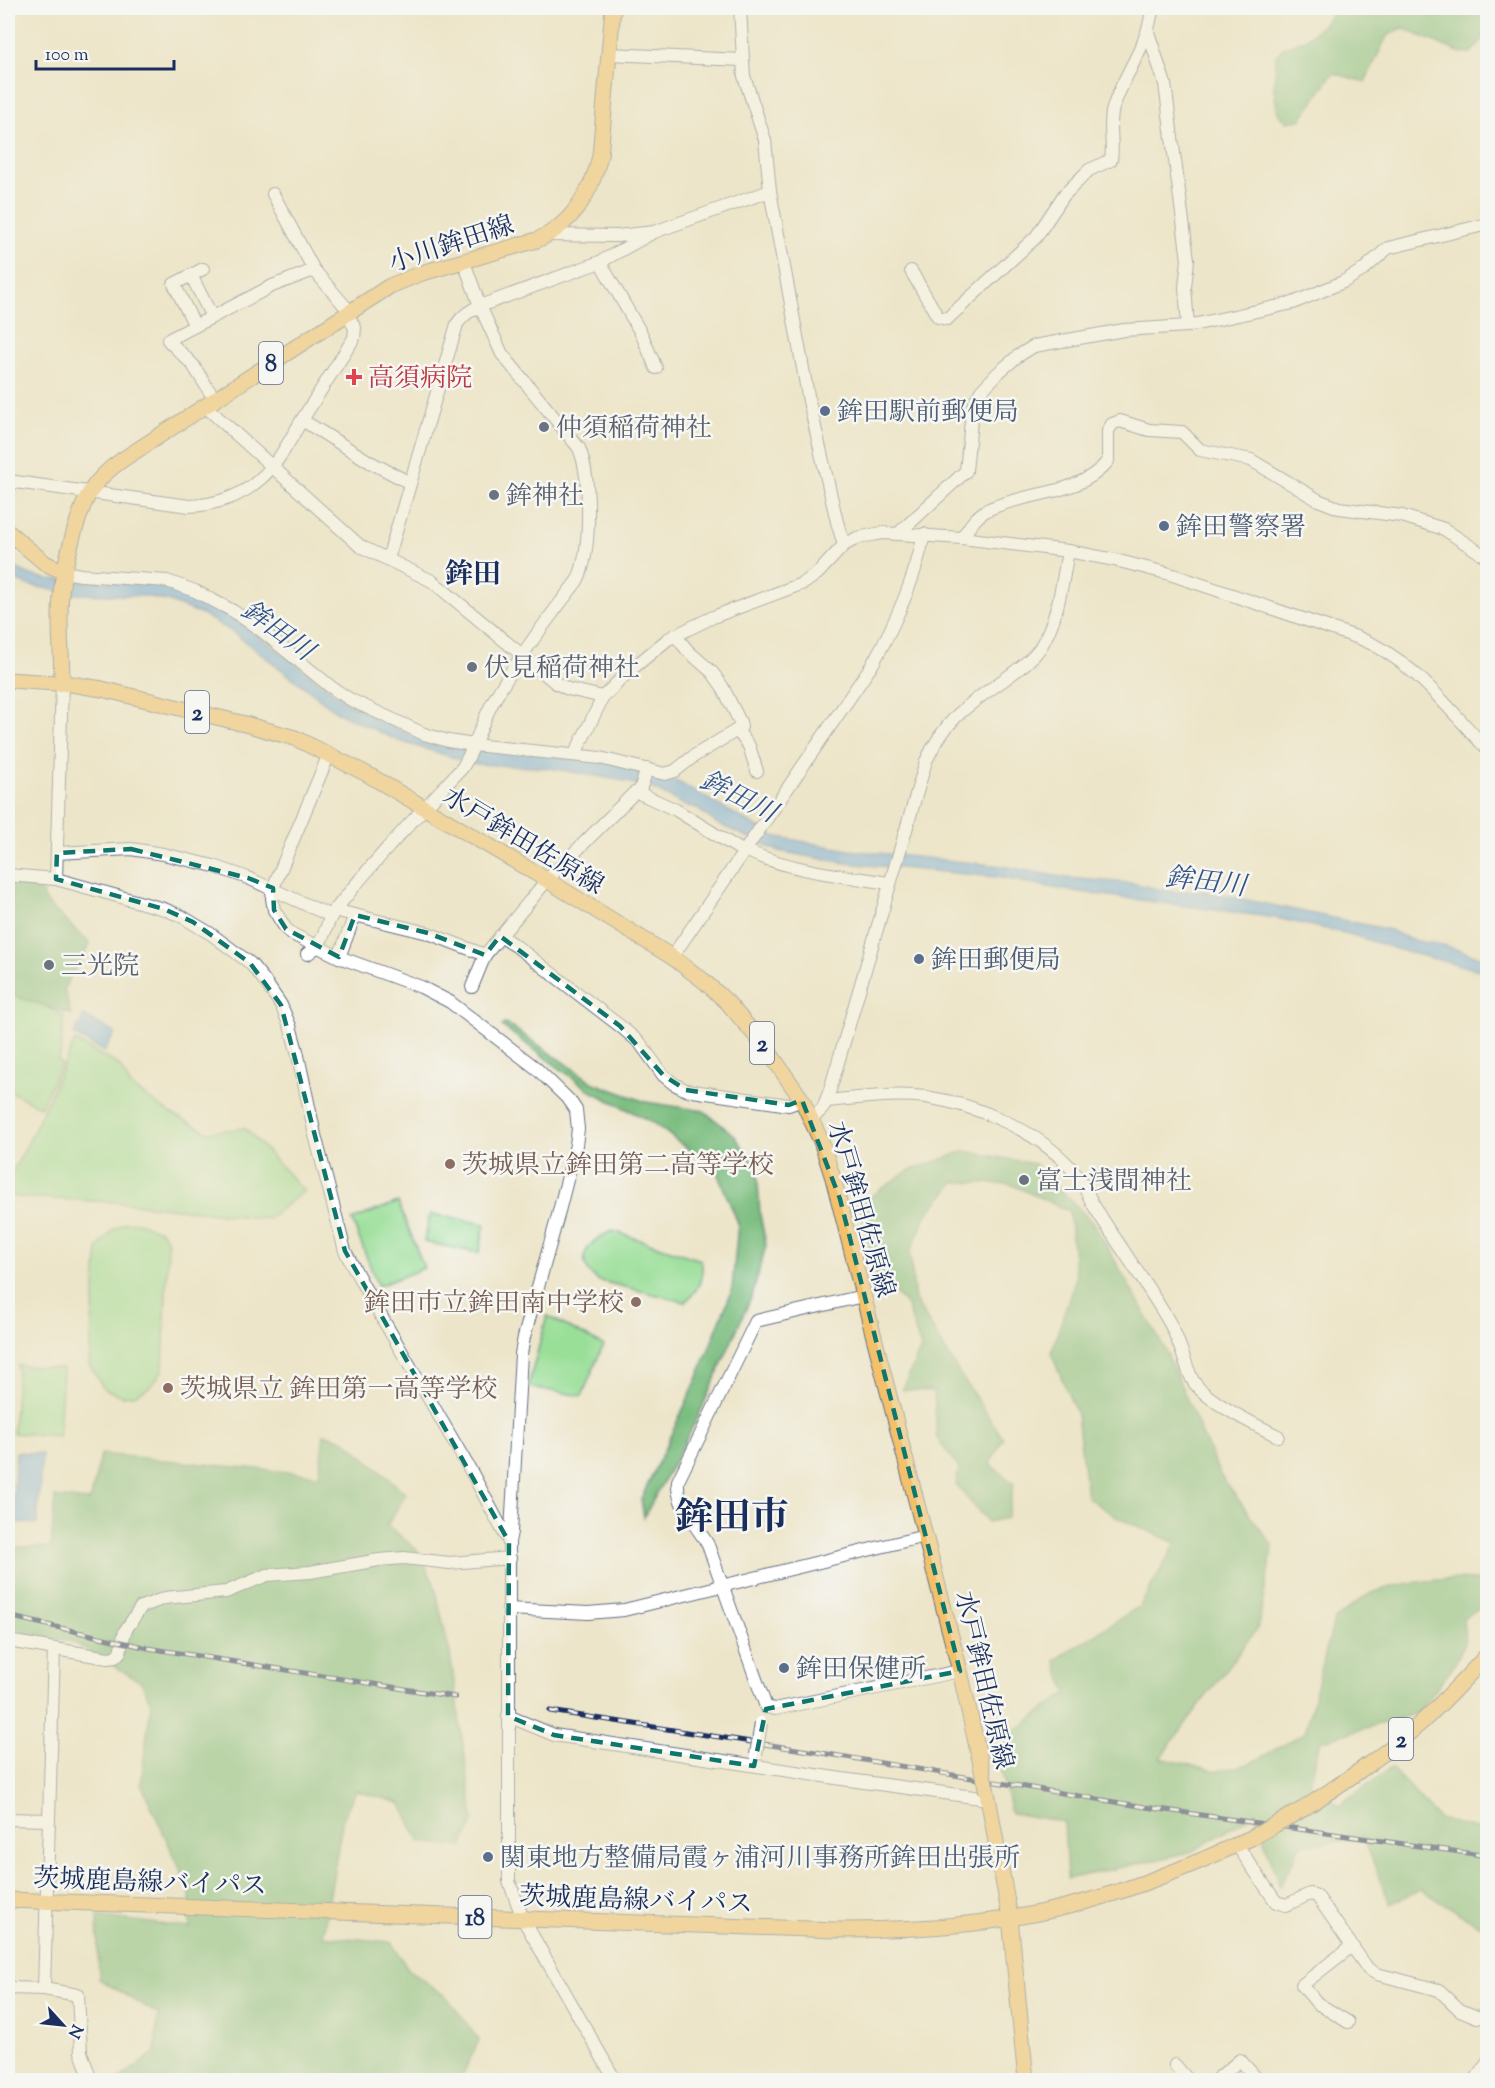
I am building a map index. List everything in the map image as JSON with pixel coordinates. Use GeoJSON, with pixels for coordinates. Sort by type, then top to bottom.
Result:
{"type":"FeatureCollection","features":[{"type":"Feature","properties":{"kind":"main road","name":"小川鉾田線"},"geometry":{"type":"LineString","coordinates":[[63,575],[87,494],[111,467],[400,281],[537,240],[563,223],[585,198],[594,178],[602,145],[613,8]]}},
{"type":"Feature","properties":{"kind":"main road"},"geometry":{"type":"LineString","coordinates":[[8,532],[63,575],[60,597],[62,683]]}},
{"type":"Feature","properties":{"kind":"main road","name":"水戸鉾田佐原線"},"geometry":{"type":"LineString","coordinates":[[8,680],[102,688],[295,738],[329,754],[547,880],[672,957],[715,990],[767,1049],[802,1100],[812,1119],[840,1199],[960,1671],[987,1795],[1010,1918],[1026,2080]]}},
{"type":"Feature","properties":{"kind":"main road","name":"2"},"geometry":{"type":"LineString","coordinates":[[1010,1918],[1099,1898],[1190,1866],[1253,1837],[1303,1809],[1350,1778],[1400,1740],[1423,1721],[1488,1654]]}},
{"type":"Feature","properties":{"kind":"main road","name":"茨城鹿島線バイパス"},"geometry":{"type":"LineString","coordinates":[[8,1900],[880,1930],[926,1928],[1010,1918]]}},
{"type":"Feature","properties":{"kind":"street"},"geometry":{"type":"LineString","coordinates":[[740,8],[744,76],[765,140],[770,191],[809,401],[844,545]]}},
{"type":"Feature","properties":{"kind":"street"},"geometry":{"type":"LineString","coordinates":[[912,271],[938,317],[947,318],[1036,237],[1064,195],[1089,170],[1111,160],[1113,109],[1148,32],[1152,8]]}},
{"type":"Feature","properties":{"kind":"street"},"geometry":{"type":"LineString","coordinates":[[1148,32],[1165,84],[1188,260],[1185,287],[1188,326]]}},
{"type":"Feature","properties":{"kind":"street"},"geometry":{"type":"LineString","coordinates":[[609,54],[742,60]]}},
{"type":"Feature","properties":{"kind":"street"},"geometry":{"type":"LineString","coordinates":[[388,560],[457,324],[466,313],[600,262],[654,232],[770,191]]}},
{"type":"Feature","properties":{"kind":"street"},"geometry":{"type":"LineString","coordinates":[[8,481],[87,494],[206,506],[225,500],[249,488],[262,478],[354,338],[355,328],[349,313],[314,270],[273,194]]}},
{"type":"Feature","properties":{"kind":"street"},"geometry":{"type":"LineString","coordinates":[[899,533],[966,471],[975,401],[999,372],[1034,346],[1124,330],[1188,326],[1293,303],[1343,282],[1363,270],[1388,248],[1488,224]]}},
{"type":"Feature","properties":{"kind":"street"},"geometry":{"type":"LineString","coordinates":[[547,235],[617,236],[654,232]]}},
{"type":"Feature","properties":{"kind":"street"},"geometry":{"type":"LineString","coordinates":[[313,951],[333,913],[378,858],[462,768],[474,747],[486,713],[521,654],[582,572],[585,556],[587,483],[583,458],[579,448],[502,354],[480,306],[464,262]]}},
{"type":"Feature","properties":{"kind":"street"},"geometry":{"type":"LineString","coordinates":[[600,262],[642,335],[656,368]]}},
{"type":"Feature","properties":{"kind":"street"},"geometry":{"type":"LineString","coordinates":[[195,326],[174,284],[203,269]]}},
{"type":"Feature","properties":{"kind":"street"},"geometry":{"type":"LineString","coordinates":[[314,270],[272,286],[168,340],[193,364],[210,403],[272,466],[360,546],[432,581],[556,683],[568,689],[603,697]]}},
{"type":"Feature","properties":{"kind":"street"},"geometry":{"type":"LineString","coordinates":[[191,275],[212,317]]}},
{"type":"Feature","properties":{"kind":"street"},"geometry":{"type":"LineString","coordinates":[[302,420],[370,462],[410,483]]}},
{"type":"Feature","properties":{"kind":"street"},"geometry":{"type":"LineString","coordinates":[[962,538],[973,522],[986,511],[1004,504],[1043,495],[1099,472],[1108,461],[1108,431],[1112,424],[1120,421],[1149,430],[1182,432],[1200,450],[1251,460],[1318,500],[1339,508],[1402,516],[1444,529],[1488,558]]}},
{"type":"Feature","properties":{"kind":"street"},"geometry":{"type":"LineString","coordinates":[[575,754],[603,697],[627,673],[675,635],[713,617],[804,583],[818,573],[844,545],[857,538],[899,533],[1068,551],[1116,560],[1170,574],[1377,645],[1389,652],[1419,678],[1488,750]]}},
{"type":"Feature","properties":{"kind":"street"},"geometry":{"type":"LineString","coordinates":[[672,957],[858,687],[887,638],[910,585],[924,534]]}},
{"type":"Feature","properties":{"kind":"street"},"geometry":{"type":"LineString","coordinates":[[812,1119],[819,1113],[826,1101],[926,761],[936,740],[959,713],[1026,663],[1038,651],[1055,617],[1068,551]]}},
{"type":"Feature","properties":{"kind":"street"},"geometry":{"type":"LineString","coordinates":[[63,575],[167,581],[195,591],[215,600],[252,624],[351,700],[424,734],[474,747],[575,754],[665,774],[675,771],[694,756],[741,727],[722,686],[712,672],[688,651],[675,635]]}},
{"type":"Feature","properties":{"kind":"street"},"geometry":{"type":"LineString","coordinates":[[56,879],[62,683]]}},
{"type":"Feature","properties":{"kind":"street"},"geometry":{"type":"LineString","coordinates":[[737,730],[748,746],[757,771]]}},
{"type":"Feature","properties":{"kind":"street"},"geometry":{"type":"LineString","coordinates":[[329,754],[273,888],[274,910],[280,920],[313,951],[339,957],[414,984],[450,1002],[536,1068],[556,1086],[576,1110],[578,1129],[576,1145],[521,1354],[512,1532],[509,1542],[509,1881],[522,1919],[615,2080]]}},
{"type":"Feature","properties":{"kind":"street"},"geometry":{"type":"LineString","coordinates":[[639,792],[647,770]]}},
{"type":"Feature","properties":{"kind":"street"},"geometry":{"type":"LineString","coordinates":[[472,987],[485,955],[500,936],[547,880],[634,793],[639,792],[676,810],[769,861],[797,868],[889,882]]}},
{"type":"Feature","properties":{"kind":"street"},"geometry":{"type":"LineString","coordinates":[[57,853],[131,849],[214,866],[333,913],[355,915],[428,933],[485,955]]}},
{"type":"Feature","properties":{"kind":"street"},"geometry":{"type":"LineString","coordinates":[[8,875],[56,879],[164,909],[181,916],[211,934],[250,963],[276,997],[290,1026],[345,1251],[509,1542]]}},
{"type":"Feature","properties":{"kind":"street"},"geometry":{"type":"LineString","coordinates":[[339,957],[355,915]]}},
{"type":"Feature","properties":{"kind":"street"},"geometry":{"type":"LineString","coordinates":[[500,936],[620,1026],[640,1043],[663,1075],[686,1090],[789,1105],[802,1100]]}},
{"type":"Feature","properties":{"kind":"street"},"geometry":{"type":"LineString","coordinates":[[250,963],[263,960]]}},
{"type":"Feature","properties":{"kind":"street"},"geometry":{"type":"LineString","coordinates":[[826,1101],[870,1097],[924,1097],[973,1108],[1010,1123],[1032,1136],[1078,1176],[1093,1204],[1174,1329],[1193,1381],[1205,1393],[1231,1411],[1278,1436]]}},
{"type":"Feature","properties":{"kind":"street"},"geometry":{"type":"LineString","coordinates":[[755,1760],[766,1707],[708,1545],[699,1527],[684,1509],[677,1494],[678,1481],[756,1321],[863,1296]]}},
{"type":"Feature","properties":{"kind":"street"},"geometry":{"type":"LineString","coordinates":[[508,1610],[604,1612],[645,1606],[925,1536]]}},
{"type":"Feature","properties":{"kind":"street"},"geometry":{"type":"LineString","coordinates":[[8,1641],[108,1658],[115,1657],[120,1652],[125,1631],[141,1607],[165,1598],[226,1592],[267,1575],[310,1572],[379,1560],[404,1558],[450,1563],[510,1558]]}},
{"type":"Feature","properties":{"kind":"street"},"geometry":{"type":"LineString","coordinates":[[44,1989],[54,1649]]}},
{"type":"Feature","properties":{"kind":"street"},"geometry":{"type":"LineString","coordinates":[[766,1707],[775,1709],[960,1671]]}},
{"type":"Feature","properties":{"kind":"street"},"geometry":{"type":"LineString","coordinates":[[508,1716],[554,1735],[755,1760],[987,1795]]}},
{"type":"Feature","properties":{"kind":"street"},"geometry":{"type":"LineString","coordinates":[[8,1819],[48,1820]]}},
{"type":"Feature","properties":{"kind":"street"},"geometry":{"type":"LineString","coordinates":[[1237,1845],[1276,1902],[1286,1905],[1310,1894],[1317,1896],[1368,1969],[1377,1974],[1439,1990],[1460,2010],[1477,2017],[1488,2018]]}},
{"type":"Feature","properties":{"kind":"street"},"geometry":{"type":"LineString","coordinates":[[1348,2022],[1317,2003],[1302,1985],[1352,1946]]}},
{"type":"Feature","properties":{"kind":"street"},"geometry":{"type":"LineString","coordinates":[[8,1988],[44,1989],[78,1995],[81,2052],[91,2080]]}},
{"type":"Feature","properties":{"kind":"street"},"geometry":{"type":"LineString","coordinates":[[1215,2080],[1240,2060],[1258,2080]]}},
{"type":"Feature","properties":{"kind":"street"},"geometry":{"type":"LineString","coordinates":[[1475,2080],[1488,2062]]}},
{"type":"Feature","properties":{"kind":"street"},"geometry":{"type":"LineString","coordinates":[[1175,2065],[1188,2080]]}},
{"type":"Feature","properties":{"kind":"highlighted area"},"geometry":{"type":"Polygon","coordinates":[[[131,849],[248,878],[273,888],[274,910],[286,929],[339,957],[355,915],[428,933],[485,955],[500,936],[620,1026],[663,1075],[686,1090],[789,1105],[802,1100],[840,1199],[960,1671],[766,1709],[754,1766],[554,1735],[508,1716],[509,1542],[345,1251],[281,1005],[250,963],[193,922],[164,909],[56,879],[57,853],[131,849]]]}},
{"type":"Feature","properties":{"kind":"green space"},"geometry":{"type":"Polygon","coordinates":[[[1336,8],[1487,8],[1487,21],[1483,37],[1471,53],[1461,53],[1402,28],[1387,36],[1365,82],[1333,73],[1300,120],[1287,122],[1278,113],[1274,89],[1276,56],[1283,48],[1304,40],[1322,26],[1336,8]]]}},
{"type":"Feature","properties":{"kind":"green space"},"geometry":{"type":"Polygon","coordinates":[[[8,882],[17,882],[42,892],[47,903],[90,944],[64,988],[71,1014],[8,994],[8,882]]]}},
{"type":"Feature","properties":{"kind":"green space"},"geometry":{"type":"Polygon","coordinates":[[[8,984],[64,1017],[58,1061],[62,1064],[40,1107],[8,1090],[8,984]]]}},
{"type":"Feature","properties":{"kind":"green space"},"geometry":{"type":"Polygon","coordinates":[[[506,1023],[594,1083],[646,1102],[704,1111],[734,1135],[757,1167],[760,1215],[766,1245],[753,1293],[697,1419],[644,1517],[641,1499],[698,1377],[732,1290],[738,1223],[716,1170],[652,1122],[591,1091],[502,1026],[506,1023]]]}},
{"type":"Feature","properties":{"kind":"green space"},"geometry":{"type":"Polygon","coordinates":[[[75,1041],[119,1065],[131,1086],[170,1113],[208,1132],[245,1128],[304,1191],[268,1219],[115,1202],[16,1197],[8,1191],[8,1180],[29,1141],[75,1041]]]}},
{"type":"Feature","properties":{"kind":"green space"},"geometry":{"type":"Polygon","coordinates":[[[965,1151],[1035,1164],[1094,1224],[1164,1347],[1220,1475],[1273,1546],[1258,1627],[1160,1758],[1218,1771],[1249,1764],[1305,1733],[1334,1620],[1362,1598],[1385,1589],[1414,1582],[1460,1579],[1487,1581],[1487,1603],[1463,1618],[1465,1642],[1454,1665],[1418,1713],[1320,1741],[1310,1784],[1339,1805],[1391,1768],[1439,1819],[1487,1832],[1487,1923],[1480,1926],[1421,1889],[1390,1904],[1364,1839],[1301,1845],[1280,1887],[1255,1814],[1191,1852],[1067,1879],[1064,1822],[1011,1813],[997,1755],[1009,1735],[1067,1693],[1055,1660],[1140,1606],[1176,1543],[1116,1517],[1087,1497],[1077,1415],[1051,1353],[1076,1277],[1069,1211],[1010,1184],[955,1182],[926,1215],[910,1253],[915,1300],[961,1376],[1003,1438],[990,1464],[1014,1484],[1007,1518],[988,1522],[956,1485],[959,1468],[937,1438],[934,1391],[902,1390],[921,1348],[907,1306],[891,1288],[877,1278],[859,1204],[908,1171],[965,1151]]]}},
{"type":"Feature","properties":{"kind":"green space"},"geometry":{"type":"Polygon","coordinates":[[[398,1202],[424,1268],[378,1286],[352,1220],[398,1202]]]}},
{"type":"Feature","properties":{"kind":"green space"},"geometry":{"type":"Polygon","coordinates":[[[430,1214],[485,1224],[479,1253],[424,1242],[430,1214]]]}},
{"type":"Feature","properties":{"kind":"green space"},"geometry":{"type":"Polygon","coordinates":[[[138,1222],[162,1232],[168,1243],[163,1369],[148,1388],[134,1395],[122,1396],[104,1389],[89,1364],[98,1247],[114,1229],[125,1223],[138,1222]]]}},
{"type":"Feature","properties":{"kind":"green space"},"geometry":{"type":"Polygon","coordinates":[[[613,1231],[701,1260],[701,1278],[694,1293],[685,1302],[597,1280],[587,1269],[585,1256],[596,1240],[613,1231]]]}},
{"type":"Feature","properties":{"kind":"green space"},"geometry":{"type":"Polygon","coordinates":[[[547,1316],[603,1345],[582,1396],[528,1387],[547,1316]]]}},
{"type":"Feature","properties":{"kind":"green space"},"geometry":{"type":"Polygon","coordinates":[[[18,1365],[63,1369],[59,1436],[13,1433],[18,1365]]]}},
{"type":"Feature","properties":{"kind":"green space"},"geometry":{"type":"Polygon","coordinates":[[[324,1434],[346,1441],[406,1494],[387,1525],[417,1550],[434,1583],[450,1654],[474,1820],[462,1847],[420,1842],[400,1803],[356,1791],[343,1817],[323,1936],[391,1942],[409,1970],[447,1997],[479,2040],[460,2080],[118,2080],[155,2052],[158,2014],[99,1979],[97,1916],[190,1928],[190,1891],[141,1784],[151,1703],[141,1682],[73,1642],[8,1630],[8,1547],[51,1547],[55,1497],[90,1501],[101,1454],[319,1475],[324,1434]]]}},
{"type":"Feature","properties":{"kind":"water"},"geometry":{"type":"Polygon","coordinates":[[[8,565],[47,579],[156,584],[178,589],[234,617],[350,704],[412,736],[607,762],[678,782],[773,836],[849,850],[1002,866],[1067,878],[1131,883],[1173,892],[1199,890],[1390,930],[1411,940],[1443,945],[1487,959],[1487,972],[1396,949],[1349,934],[1276,918],[1065,890],[997,877],[845,863],[778,851],[716,823],[695,807],[686,806],[654,789],[624,781],[549,768],[475,764],[399,741],[340,714],[231,631],[205,616],[170,602],[146,596],[76,594],[27,585],[8,577],[8,565]]]}},
{"type":"Feature","properties":{"kind":"water"},"geometry":{"type":"Polygon","coordinates":[[[84,1016],[115,1033],[104,1052],[74,1035],[84,1016]]]}},
{"type":"Feature","properties":{"kind":"water"},"geometry":{"type":"Polygon","coordinates":[[[16,1452],[42,1454],[37,1524],[12,1522],[16,1452]]]}},
{"type":"Feature","properties":{"kind":"railway"},"geometry":{"type":"LineString","coordinates":[[8,1616],[148,1648],[455,1697]]}},
{"type":"Feature","properties":{"kind":"railway"},"geometry":{"type":"LineString","coordinates":[[550,1711],[816,1752],[1145,1807],[1488,1856]]}},
{"type":"Feature","properties":{"kind":"place","name":"高須病院"},"geometry":{"type":"Point","coordinates":[354,377]}},
{"type":"Feature","properties":{"kind":"place","name":"鉾田駅前郵便局"},"geometry":{"type":"Point","coordinates":[825,411]}},
{"type":"Feature","properties":{"kind":"place","name":"仲須稲荷神社"},"geometry":{"type":"Point","coordinates":[544,427]}},
{"type":"Feature","properties":{"kind":"place","name":"鉾神社"},"geometry":{"type":"Point","coordinates":[494,495]}},
{"type":"Feature","properties":{"kind":"place","name":"鉾田警察署"},"geometry":{"type":"Point","coordinates":[1164,526]}},
{"type":"Feature","properties":{"kind":"place","name":"伏見稲荷神社"},"geometry":{"type":"Point","coordinates":[472,667]}},
{"type":"Feature","properties":{"kind":"place","name":"鉾田郵便局"},"geometry":{"type":"Point","coordinates":[919,959]}},
{"type":"Feature","properties":{"kind":"place","name":"三光院"},"geometry":{"type":"Point","coordinates":[49,965]}},
{"type":"Feature","properties":{"kind":"place","name":"茨城県立鉾田第二高等学校"},"geometry":{"type":"Point","coordinates":[450,1164]}},
{"type":"Feature","properties":{"kind":"place","name":"富士浅間神社"},"geometry":{"type":"Point","coordinates":[1024,1180]}},
{"type":"Feature","properties":{"kind":"place","name":"鉾田市立鉾田南中学校"},"geometry":{"type":"Point","coordinates":[636,1302]}},
{"type":"Feature","properties":{"kind":"place","name":"茨城県立 鉾田第一高等学校"},"geometry":{"type":"Point","coordinates":[168,1388]}},
{"type":"Feature","properties":{"kind":"place","name":"鉾田保健所"},"geometry":{"type":"Point","coordinates":[784,1668]}},
{"type":"Feature","properties":{"kind":"place","name":"関東地方整備局霞ヶ浦河川事務所鉾田出張所"},"geometry":{"type":"Point","coordinates":[488,1857]}},
{"type":"Feature","properties":{"kind":"district","name":"鉾田"},"geometry":{"type":"Point","coordinates":[473,573]}},
{"type":"Feature","properties":{"kind":"district","name":"鉾田市"},"geometry":{"type":"Point","coordinates":[732,1516]}},
{"type":"Feature","properties":{"kind":"water label","name":"鉾田川"},"geometry":{"type":"Point","coordinates":[278,630]}},
{"type":"Feature","properties":{"kind":"water label","name":"鉾田川"},"geometry":{"type":"Point","coordinates":[739,796]}},
{"type":"Feature","properties":{"kind":"water label","name":"鉾田川"},"geometry":{"type":"Point","coordinates":[1206,881]}}]}
